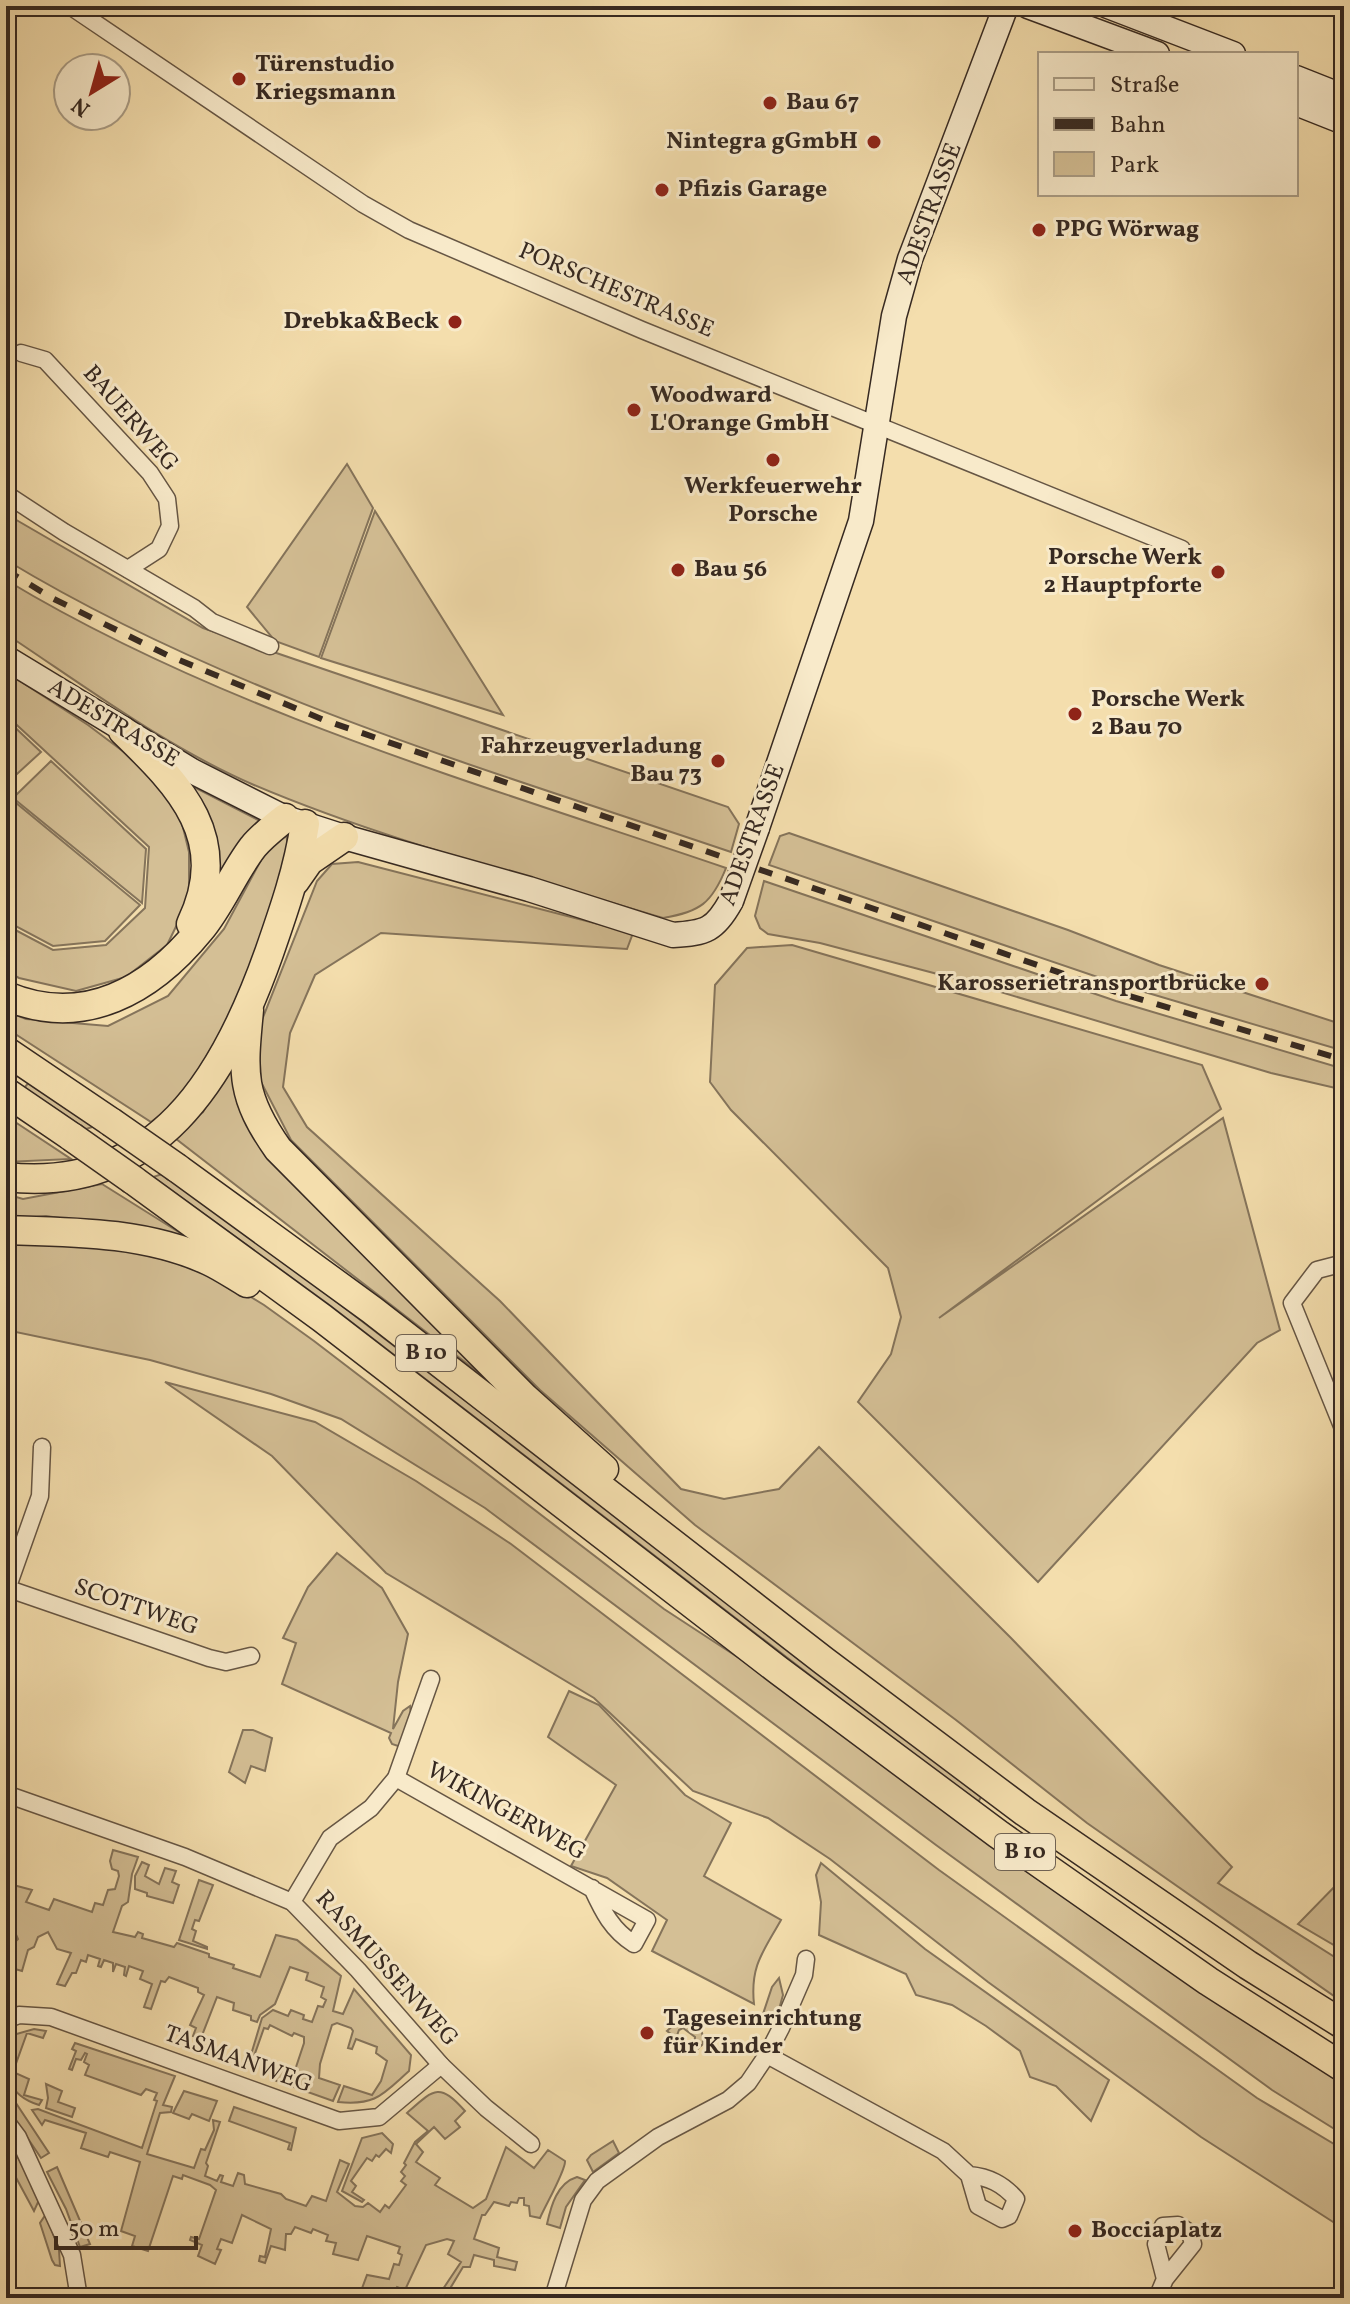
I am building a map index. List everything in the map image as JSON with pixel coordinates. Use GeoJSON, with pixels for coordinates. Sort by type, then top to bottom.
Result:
{"type":"FeatureCollection","features":[{"type":"Feature","properties":{"kind":"highway"},"geometry":{"type":"LineString","coordinates":[[123,731],[181,791],[201,833],[205,857],[199,905],[175,954]]}},
{"type":"Feature","properties":{"kind":"highway"},"geometry":{"type":"LineString","coordinates":[[295,821],[295,882]]}},
{"type":"Feature","properties":{"kind":"highway"},"geometry":{"type":"LineString","coordinates":[[6,996],[55,1007],[90,1005],[117,998],[144,984],[200,930],[254,846],[295,821]]}},
{"type":"Feature","properties":{"kind":"highway"},"geometry":{"type":"LineString","coordinates":[[6,1177],[37,1180],[80,1173],[129,1157],[165,1130],[196,1099],[249,1010],[295,882],[309,861],[344,837]]}},
{"type":"Feature","properties":{"kind":"highway"},"geometry":{"type":"LineString","coordinates":[[249,1010],[243,1063],[245,1086],[260,1124],[278,1149],[525,1398],[643,1501],[671,1543]]}},
{"type":"Feature","properties":{"kind":"highway","name":"B 10"},"geometry":{"type":"LineString","coordinates":[[6,1051],[177,1168],[372,1310],[671,1543],[1025,1812],[1236,1957],[1344,2025]]}},
{"type":"Feature","properties":{"kind":"highway","name":"B 10"},"geometry":{"type":"LineString","coordinates":[[6,1092],[322,1318],[778,1670],[998,1834],[1208,1981],[1344,2068]]}},
{"type":"Feature","properties":{"kind":"highway","name":"B 10"},"geometry":{"type":"LineString","coordinates":[[6,1230],[115,1235],[150,1242],[209,1261],[279,1306],[322,1318]]}},
{"type":"Feature","properties":{"kind":"main road","name":"ADESTRASSE"},"geometry":{"type":"LineString","coordinates":[[6,658],[192,771],[295,821],[529,889],[673,935],[696,934],[709,929],[720,921],[731,901],[861,521],[894,316],[910,259],[1006,6]]}},
{"type":"Feature","properties":{"kind":"main road"},"geometry":{"type":"LineString","coordinates":[[1028,6],[1152,52]]}},
{"type":"Feature","properties":{"kind":"main road"},"geometry":{"type":"LineString","coordinates":[[1108,6],[1228,52]]}},
{"type":"Feature","properties":{"kind":"main road"},"geometry":{"type":"LineString","coordinates":[[1298,79],[1344,97]]}},
{"type":"Feature","properties":{"kind":"main road"},"geometry":{"type":"LineString","coordinates":[[1298,104],[1344,122]]}},
{"type":"Feature","properties":{"kind":"street","name":"PORSCHESTRASSE"},"geometry":{"type":"LineString","coordinates":[[70,6],[363,204],[409,230],[642,330],[1182,549]]}},
{"type":"Feature","properties":{"kind":"street","name":"BAUERWEG"},"geometry":{"type":"LineString","coordinates":[[21,353],[45,360],[150,473],[167,499],[170,526],[159,549],[128,569]]}},
{"type":"Feature","properties":{"kind":"street"},"geometry":{"type":"LineString","coordinates":[[6,494],[212,622],[270,646]]}},
{"type":"Feature","properties":{"kind":"street"},"geometry":{"type":"LineString","coordinates":[[1344,1263],[1317,1270],[1292,1303],[1344,1431]]}},
{"type":"Feature","properties":{"kind":"street"},"geometry":{"type":"LineString","coordinates":[[7,1590],[40,1496],[42,1447]]}},
{"type":"Feature","properties":{"kind":"street","name":"SCOTTWEG"},"geometry":{"type":"LineString","coordinates":[[7,1590],[209,1658],[226,1662],[251,1656]]}},
{"type":"Feature","properties":{"kind":"street","name":"WIKINGERWEG"},"geometry":{"type":"LineString","coordinates":[[292,1902],[330,1838],[371,1808],[396,1778],[431,1679]]}},
{"type":"Feature","properties":{"kind":"street","name":"WIKINGERWEG"},"geometry":{"type":"LineString","coordinates":[[396,1778],[592,1888]]}},
{"type":"Feature","properties":{"kind":"street","name":"RASMUSSENWEG"},"geometry":{"type":"LineString","coordinates":[[6,1794],[185,1857],[292,1902],[358,1970],[441,2065],[486,2108],[531,2144]]}},
{"type":"Feature","properties":{"kind":"street"},"geometry":{"type":"LineString","coordinates":[[553,2298],[583,2200],[597,2181],[658,2137],[728,2100],[748,2083],[767,2055],[804,1975],[806,1959]]}},
{"type":"Feature","properties":{"kind":"street","name":"TASMANWEG"},"geometry":{"type":"LineString","coordinates":[[6,2020],[19,2015],[51,2017],[339,2121],[379,2117],[441,2065]]}},
{"type":"Feature","properties":{"kind":"street"},"geometry":{"type":"LineString","coordinates":[[767,2055],[943,2151],[969,2175],[978,2206],[1002,2219],[1009,2216],[1016,2199],[1007,2188],[986,2177],[969,2175]]}},
{"type":"Feature","properties":{"kind":"street"},"geometry":{"type":"LineString","coordinates":[[6,2121],[18,2137],[72,2255],[79,2298]]}},
{"type":"Feature","properties":{"kind":"street"},"geometry":{"type":"LineString","coordinates":[[1157,2298],[1165,2279]]}},
{"type":"Feature","properties":{"kind":"green space"},"geometry":{"type":"Polygon","coordinates":[[[347,464],[373,508],[319,657],[275,641],[247,607],[347,464]]]}},
{"type":"Feature","properties":{"kind":"green space"},"geometry":{"type":"Polygon","coordinates":[[[375,511],[503,715],[321,658],[375,511]]]}},
{"type":"Feature","properties":{"kind":"green space"},"geometry":{"type":"Polygon","coordinates":[[[6,514],[203,628],[728,807],[739,824],[731,852],[360,726],[179,651],[91,608],[6,560],[6,514]]]}},
{"type":"Feature","properties":{"kind":"green space"},"geometry":{"type":"Polygon","coordinates":[[[6,580],[89,627],[176,669],[266,707],[450,775],[726,868],[710,898],[703,904],[686,913],[663,918],[405,841],[254,785],[189,753],[6,634],[6,580]]]}},
{"type":"Feature","properties":{"kind":"green space"},"geometry":{"type":"Polygon","coordinates":[[[6,672],[88,725],[144,767],[179,811],[189,852],[189,900],[167,945],[126,977],[76,991],[19,978],[6,971],[6,925],[53,950],[106,945],[145,908],[149,847],[6,715],[6,672]]]}},
{"type":"Feature","properties":{"kind":"green space"},"geometry":{"type":"Polygon","coordinates":[[[6,719],[41,752],[6,784],[6,719]]]}},
{"type":"Feature","properties":{"kind":"green space"},"geometry":{"type":"Polygon","coordinates":[[[51,761],[146,849],[142,903],[13,798],[51,761]]]}},
{"type":"Feature","properties":{"kind":"green space"},"geometry":{"type":"Polygon","coordinates":[[[192,786],[262,822],[208,910],[192,786]]]}},
{"type":"Feature","properties":{"kind":"green space"},"geometry":{"type":"Polygon","coordinates":[[[10,798],[140,905],[105,941],[53,946],[6,921],[6,801],[10,798]]]}},
{"type":"Feature","properties":{"kind":"green space"},"geometry":{"type":"Polygon","coordinates":[[[286,833],[290,860],[232,1019],[189,1093],[151,1122],[6,1028],[6,1011],[26,1019],[108,1026],[168,996],[224,929],[268,847],[286,833]]]}},
{"type":"Feature","properties":{"kind":"green space"},"geometry":{"type":"Polygon","coordinates":[[[789,833],[1159,965],[1344,1025],[1344,1051],[1121,985],[769,865],[780,836],[789,833]]]}},
{"type":"Feature","properties":{"kind":"green space"},"geometry":{"type":"Polygon","coordinates":[[[358,862],[633,933],[627,949],[381,933],[315,975],[290,1033],[283,1087],[307,1127],[500,1301],[681,1489],[724,1499],[779,1489],[819,1447],[1010,1637],[1232,1867],[1218,1883],[1344,1963],[1344,2003],[1087,1823],[956,1720],[695,1525],[540,1390],[291,1140],[261,1082],[258,1030],[317,881],[332,864],[358,862]]]}},
{"type":"Feature","properties":{"kind":"green space"},"geometry":{"type":"Polygon","coordinates":[[[764,881],[1116,1001],[1344,1069],[1344,1090],[1271,1073],[964,981],[820,943],[768,934],[760,928],[755,916],[764,881]]]}},
{"type":"Feature","properties":{"kind":"green space"},"geometry":{"type":"Polygon","coordinates":[[[792,945],[1202,1065],[1221,1109],[939,1318],[1223,1118],[1280,1330],[1257,1343],[1038,1582],[858,1402],[891,1354],[901,1317],[888,1268],[731,1110],[710,1082],[715,985],[747,948],[792,945]]]}},
{"type":"Feature","properties":{"kind":"green space"},"geometry":{"type":"Polygon","coordinates":[[[234,1058],[247,1121],[496,1386],[171,1135],[203,1112],[234,1058]]]}},
{"type":"Feature","properties":{"kind":"green space"},"geometry":{"type":"Polygon","coordinates":[[[30,1081],[96,1126],[86,1129],[24,1088],[30,1081]]]}},
{"type":"Feature","properties":{"kind":"green space"},"geometry":{"type":"Polygon","coordinates":[[[6,1116],[71,1159],[6,1162],[6,1116]]]}},
{"type":"Feature","properties":{"kind":"green space"},"geometry":{"type":"Polygon","coordinates":[[[165,1173],[981,1797],[977,1804],[328,1304],[153,1177],[165,1173]]]}},
{"type":"Feature","properties":{"kind":"green space"},"geometry":{"type":"Polygon","coordinates":[[[102,1184],[185,1236],[46,1216],[6,1220],[6,1194],[23,1199],[102,1184]]]}},
{"type":"Feature","properties":{"kind":"green space"},"geometry":{"type":"Polygon","coordinates":[[[104,1243],[212,1273],[264,1305],[664,1609],[742,1660],[1023,1869],[1270,2038],[1344,2084],[1344,2135],[1272,2090],[936,1845],[485,1508],[341,1419],[271,1394],[150,1360],[6,1330],[6,1244],[104,1243]]]}},
{"type":"Feature","properties":{"kind":"green space"},"geometry":{"type":"Polygon","coordinates":[[[165,1382],[315,1422],[416,1481],[511,1544],[939,1870],[1257,2098],[1344,2150],[1344,2229],[1201,2137],[988,1982],[830,1859],[768,1818],[693,1791],[594,1698],[386,1573],[272,1456],[165,1382]]]}},
{"type":"Feature","properties":{"kind":"green space"},"geometry":{"type":"Polygon","coordinates":[[[337,1553],[382,1588],[408,1634],[393,1729],[403,1711],[410,1706],[411,1715],[401,1747],[392,1744],[389,1738],[391,1733],[282,1684],[296,1643],[283,1638],[308,1587],[337,1553]]]}},
{"type":"Feature","properties":{"kind":"green space"},"geometry":{"type":"Polygon","coordinates":[[[569,1691],[599,1705],[685,1795],[731,1823],[704,1876],[781,1920],[756,1969],[754,2004],[652,1951],[667,1920],[607,1878],[571,1866],[616,1785],[548,1737],[569,1691]]]}},
{"type":"Feature","properties":{"kind":"green space"},"geometry":{"type":"Polygon","coordinates":[[[243,1730],[253,1730],[272,1738],[265,1771],[251,1766],[245,1783],[229,1772],[243,1730]]]}},
{"type":"Feature","properties":{"kind":"green space"},"geometry":{"type":"Polygon","coordinates":[[[113,1850],[138,1857],[128,1902],[122,1906],[113,1932],[135,1937],[138,1932],[143,1934],[142,1938],[174,1947],[177,1943],[260,1977],[276,1935],[297,1940],[341,1976],[333,2011],[343,2014],[354,1989],[411,2055],[409,2071],[378,2097],[361,2102],[338,2102],[344,2086],[372,2095],[381,2081],[387,2061],[376,2053],[377,2047],[356,2039],[352,2049],[348,2048],[353,2031],[337,2023],[332,2025],[319,2078],[340,2085],[333,2101],[271,2079],[277,2067],[294,2073],[304,2037],[294,2033],[292,2036],[270,2025],[268,2029],[264,2028],[253,2059],[250,2058],[262,2018],[273,2010],[288,2016],[291,2010],[312,2022],[318,2006],[323,2007],[326,2000],[321,1997],[324,1987],[306,1980],[308,1973],[290,1967],[275,2004],[260,2015],[257,2022],[251,2020],[251,2016],[233,2010],[234,2003],[217,1997],[201,2038],[193,2036],[196,2028],[190,2025],[204,1995],[198,1992],[198,1988],[169,1977],[165,1982],[161,1981],[151,2009],[144,2007],[152,1984],[140,1979],[143,1971],[129,1966],[126,1976],[125,1967],[116,1964],[113,1972],[113,1963],[104,1960],[101,1967],[98,1966],[100,1959],[88,1955],[86,1962],[81,1960],[76,1973],[72,1973],[65,1986],[57,1984],[71,1953],[57,1949],[48,1932],[38,1937],[34,1947],[28,1950],[22,1971],[8,1967],[16,1951],[14,1943],[18,1939],[14,1930],[6,1927],[6,1883],[32,1890],[26,1902],[49,1910],[54,1899],[92,1912],[95,1903],[103,1905],[108,1890],[115,1889],[119,1876],[118,1871],[112,1869],[110,1861],[113,1850]]]}},
{"type":"Feature","properties":{"kind":"green space"},"geometry":{"type":"Polygon","coordinates":[[[142,1862],[149,1865],[145,1876],[159,1884],[165,1868],[176,1871],[172,1882],[179,1885],[173,1903],[147,1896],[147,1893],[135,1889],[135,1876],[142,1862]]]}},
{"type":"Feature","properties":{"kind":"green space"},"geometry":{"type":"Polygon","coordinates":[[[821,1863],[925,1949],[1109,2080],[1091,2121],[1056,2086],[1030,2077],[1020,2051],[986,2026],[952,2005],[916,1995],[906,1974],[819,1935],[821,1902],[816,1875],[821,1863]]]}},
{"type":"Feature","properties":{"kind":"green space"},"geometry":{"type":"Polygon","coordinates":[[[1344,1877],[1344,1951],[1298,1924],[1344,1877]]]}},
{"type":"Feature","properties":{"kind":"green space"},"geometry":{"type":"Polygon","coordinates":[[[199,1880],[213,1885],[199,1921],[195,1920],[192,1929],[196,1931],[193,1941],[207,1949],[179,1940],[199,1880]]]}},
{"type":"Feature","properties":{"kind":"green space"},"geometry":{"type":"Polygon","coordinates":[[[779,1978],[783,1995],[776,2020],[763,2014],[772,1987],[779,1978]]]}},
{"type":"Feature","properties":{"kind":"green space"},"geometry":{"type":"Polygon","coordinates":[[[686,2019],[697,2025],[703,2035],[703,2044],[692,2054],[689,2052],[694,2047],[695,2037],[683,2028],[676,2038],[667,2031],[679,2020],[686,2019]]]}},
{"type":"Feature","properties":{"kind":"green space"},"geometry":{"type":"Polygon","coordinates":[[[34,2029],[46,2031],[43,2038],[27,2033],[13,2072],[29,2079],[24,2095],[42,2100],[39,2105],[27,2100],[13,2087],[6,2060],[6,2037],[34,2029]]]}},
{"type":"Feature","properties":{"kind":"green space"},"geometry":{"type":"Polygon","coordinates":[[[75,2043],[175,2076],[163,2105],[172,2107],[171,2112],[160,2113],[147,2154],[194,2168],[201,2149],[205,2150],[214,2130],[213,2120],[220,2122],[206,2163],[205,2176],[217,2181],[220,2175],[223,2176],[221,2182],[233,2186],[238,2173],[244,2175],[245,2184],[281,2194],[306,2206],[312,2196],[326,2201],[340,2160],[349,2164],[337,2192],[355,2206],[363,2207],[368,2203],[380,2212],[385,2205],[389,2208],[406,2185],[401,2181],[405,2176],[401,2172],[406,2165],[404,2163],[415,2142],[428,2131],[407,2113],[436,2092],[449,2096],[465,2111],[455,2121],[460,2127],[445,2139],[434,2127],[416,2144],[423,2152],[416,2162],[440,2178],[435,2185],[473,2208],[486,2199],[506,2147],[534,2168],[548,2150],[565,2161],[564,2166],[540,2218],[530,2216],[524,2198],[519,2198],[517,2203],[511,2202],[509,2206],[494,2202],[482,2215],[474,2239],[499,2248],[497,2257],[517,2262],[515,2270],[494,2266],[494,2260],[474,2255],[470,2267],[463,2267],[448,2298],[437,2298],[461,2262],[448,2254],[454,2241],[447,2239],[426,2245],[405,2290],[397,2287],[393,2296],[361,2291],[367,2275],[389,2279],[394,2264],[399,2265],[402,2255],[398,2253],[400,2247],[367,2236],[358,2260],[333,2254],[336,2243],[326,2241],[328,2235],[295,2227],[291,2234],[286,2234],[285,2250],[271,2246],[265,2263],[259,2261],[260,2256],[265,2257],[271,2229],[242,2215],[232,2243],[221,2239],[217,2249],[221,2250],[215,2264],[198,2256],[202,2245],[190,2240],[191,2237],[199,2239],[216,2190],[183,2175],[182,2179],[173,2176],[148,2251],[132,2246],[135,2236],[121,2231],[140,2162],[110,2152],[108,2157],[81,2148],[86,2133],[45,2120],[42,2125],[32,2110],[38,2109],[142,2148],[157,2093],[146,2089],[141,2095],[85,2075],[89,2065],[84,2062],[85,2053],[81,2060],[76,2059],[72,2070],[69,2069],[76,2051],[72,2049],[75,2043]]]}},
{"type":"Feature","properties":{"kind":"green space"},"geometry":{"type":"Polygon","coordinates":[[[46,2084],[62,2091],[58,2102],[75,2108],[72,2117],[46,2108],[46,2084]]]}},
{"type":"Feature","properties":{"kind":"green space"},"geometry":{"type":"Polygon","coordinates":[[[6,2088],[49,2153],[41,2158],[6,2106],[6,2088]]]}},
{"type":"Feature","properties":{"kind":"green space"},"geometry":{"type":"Polygon","coordinates":[[[184,2091],[217,2101],[209,2121],[192,2114],[189,2119],[173,2113],[184,2091]]]}},
{"type":"Feature","properties":{"kind":"green space"},"geometry":{"type":"Polygon","coordinates":[[[234,2107],[296,2128],[291,2150],[288,2149],[290,2143],[229,2121],[234,2107]]]}},
{"type":"Feature","properties":{"kind":"green space"},"geometry":{"type":"Polygon","coordinates":[[[382,2133],[393,2144],[391,2153],[386,2149],[372,2161],[367,2158],[351,2181],[356,2186],[352,2192],[364,2200],[362,2202],[342,2191],[362,2138],[382,2133]]]}},
{"type":"Feature","properties":{"kind":"green space"},"geometry":{"type":"Polygon","coordinates":[[[6,2138],[36,2187],[39,2200],[34,2211],[6,2159],[6,2138]]]}},
{"type":"Feature","properties":{"kind":"green space"},"geometry":{"type":"Polygon","coordinates":[[[613,2141],[619,2153],[593,2172],[587,2160],[613,2141]]]}},
{"type":"Feature","properties":{"kind":"green space"},"geometry":{"type":"Polygon","coordinates":[[[57,2167],[90,2244],[80,2247],[66,2209],[47,2172],[57,2167]]]}},
{"type":"Feature","properties":{"kind":"green space"},"geometry":{"type":"Polygon","coordinates":[[[577,2177],[585,2180],[566,2207],[560,2228],[547,2224],[560,2190],[577,2177]]]}},
{"type":"Feature","properties":{"kind":"green space"},"geometry":{"type":"Polygon","coordinates":[[[46,2214],[59,2250],[60,2266],[52,2260],[40,2223],[46,2214]]]}},
{"type":"Feature","properties":{"kind":"railway"},"geometry":{"type":"LineString","coordinates":[[6,570],[52,598],[167,655],[324,720],[1119,993],[1344,1060]]}},
{"type":"Feature","properties":{"kind":"place","name":"Türenstudio Kriegsmann"},"geometry":{"type":"Point","coordinates":[239,79]}},
{"type":"Feature","properties":{"kind":"place","name":"Bau 67"},"geometry":{"type":"Point","coordinates":[770,103]}},
{"type":"Feature","properties":{"kind":"place","name":"Nintegra gGmbH"},"geometry":{"type":"Point","coordinates":[874,142]}},
{"type":"Feature","properties":{"kind":"place","name":"Pfizis Garage"},"geometry":{"type":"Point","coordinates":[662,190]}},
{"type":"Feature","properties":{"kind":"place","name":"PPG Wörwag"},"geometry":{"type":"Point","coordinates":[1039,230]}},
{"type":"Feature","properties":{"kind":"place","name":"Drebka&Beck"},"geometry":{"type":"Point","coordinates":[455,322]}},
{"type":"Feature","properties":{"kind":"place","name":"Woodward L'Orange GmbH"},"geometry":{"type":"Point","coordinates":[634,410]}},
{"type":"Feature","properties":{"kind":"place","name":"Werkfeuerwehr Porsche"},"geometry":{"type":"Point","coordinates":[773,460]}},
{"type":"Feature","properties":{"kind":"place","name":"Bau 56"},"geometry":{"type":"Point","coordinates":[678,570]}},
{"type":"Feature","properties":{"kind":"place","name":"Porsche Werk 2 Hauptpforte"},"geometry":{"type":"Point","coordinates":[1218,572]}},
{"type":"Feature","properties":{"kind":"place","name":"Porsche Werk 2 Bau 70"},"geometry":{"type":"Point","coordinates":[1075,714]}},
{"type":"Feature","properties":{"kind":"place","name":"Fahrzeugverladung Bau 73"},"geometry":{"type":"Point","coordinates":[718,761]}},
{"type":"Feature","properties":{"kind":"place","name":"Karosserietransportbrücke"},"geometry":{"type":"Point","coordinates":[1262,984]}},
{"type":"Feature","properties":{"kind":"place","name":"Tageseinrichtung für Kinder"},"geometry":{"type":"Point","coordinates":[647,2033]}},
{"type":"Feature","properties":{"kind":"place","name":"Bocciaplatz"},"geometry":{"type":"Point","coordinates":[1075,2231]}}]}
